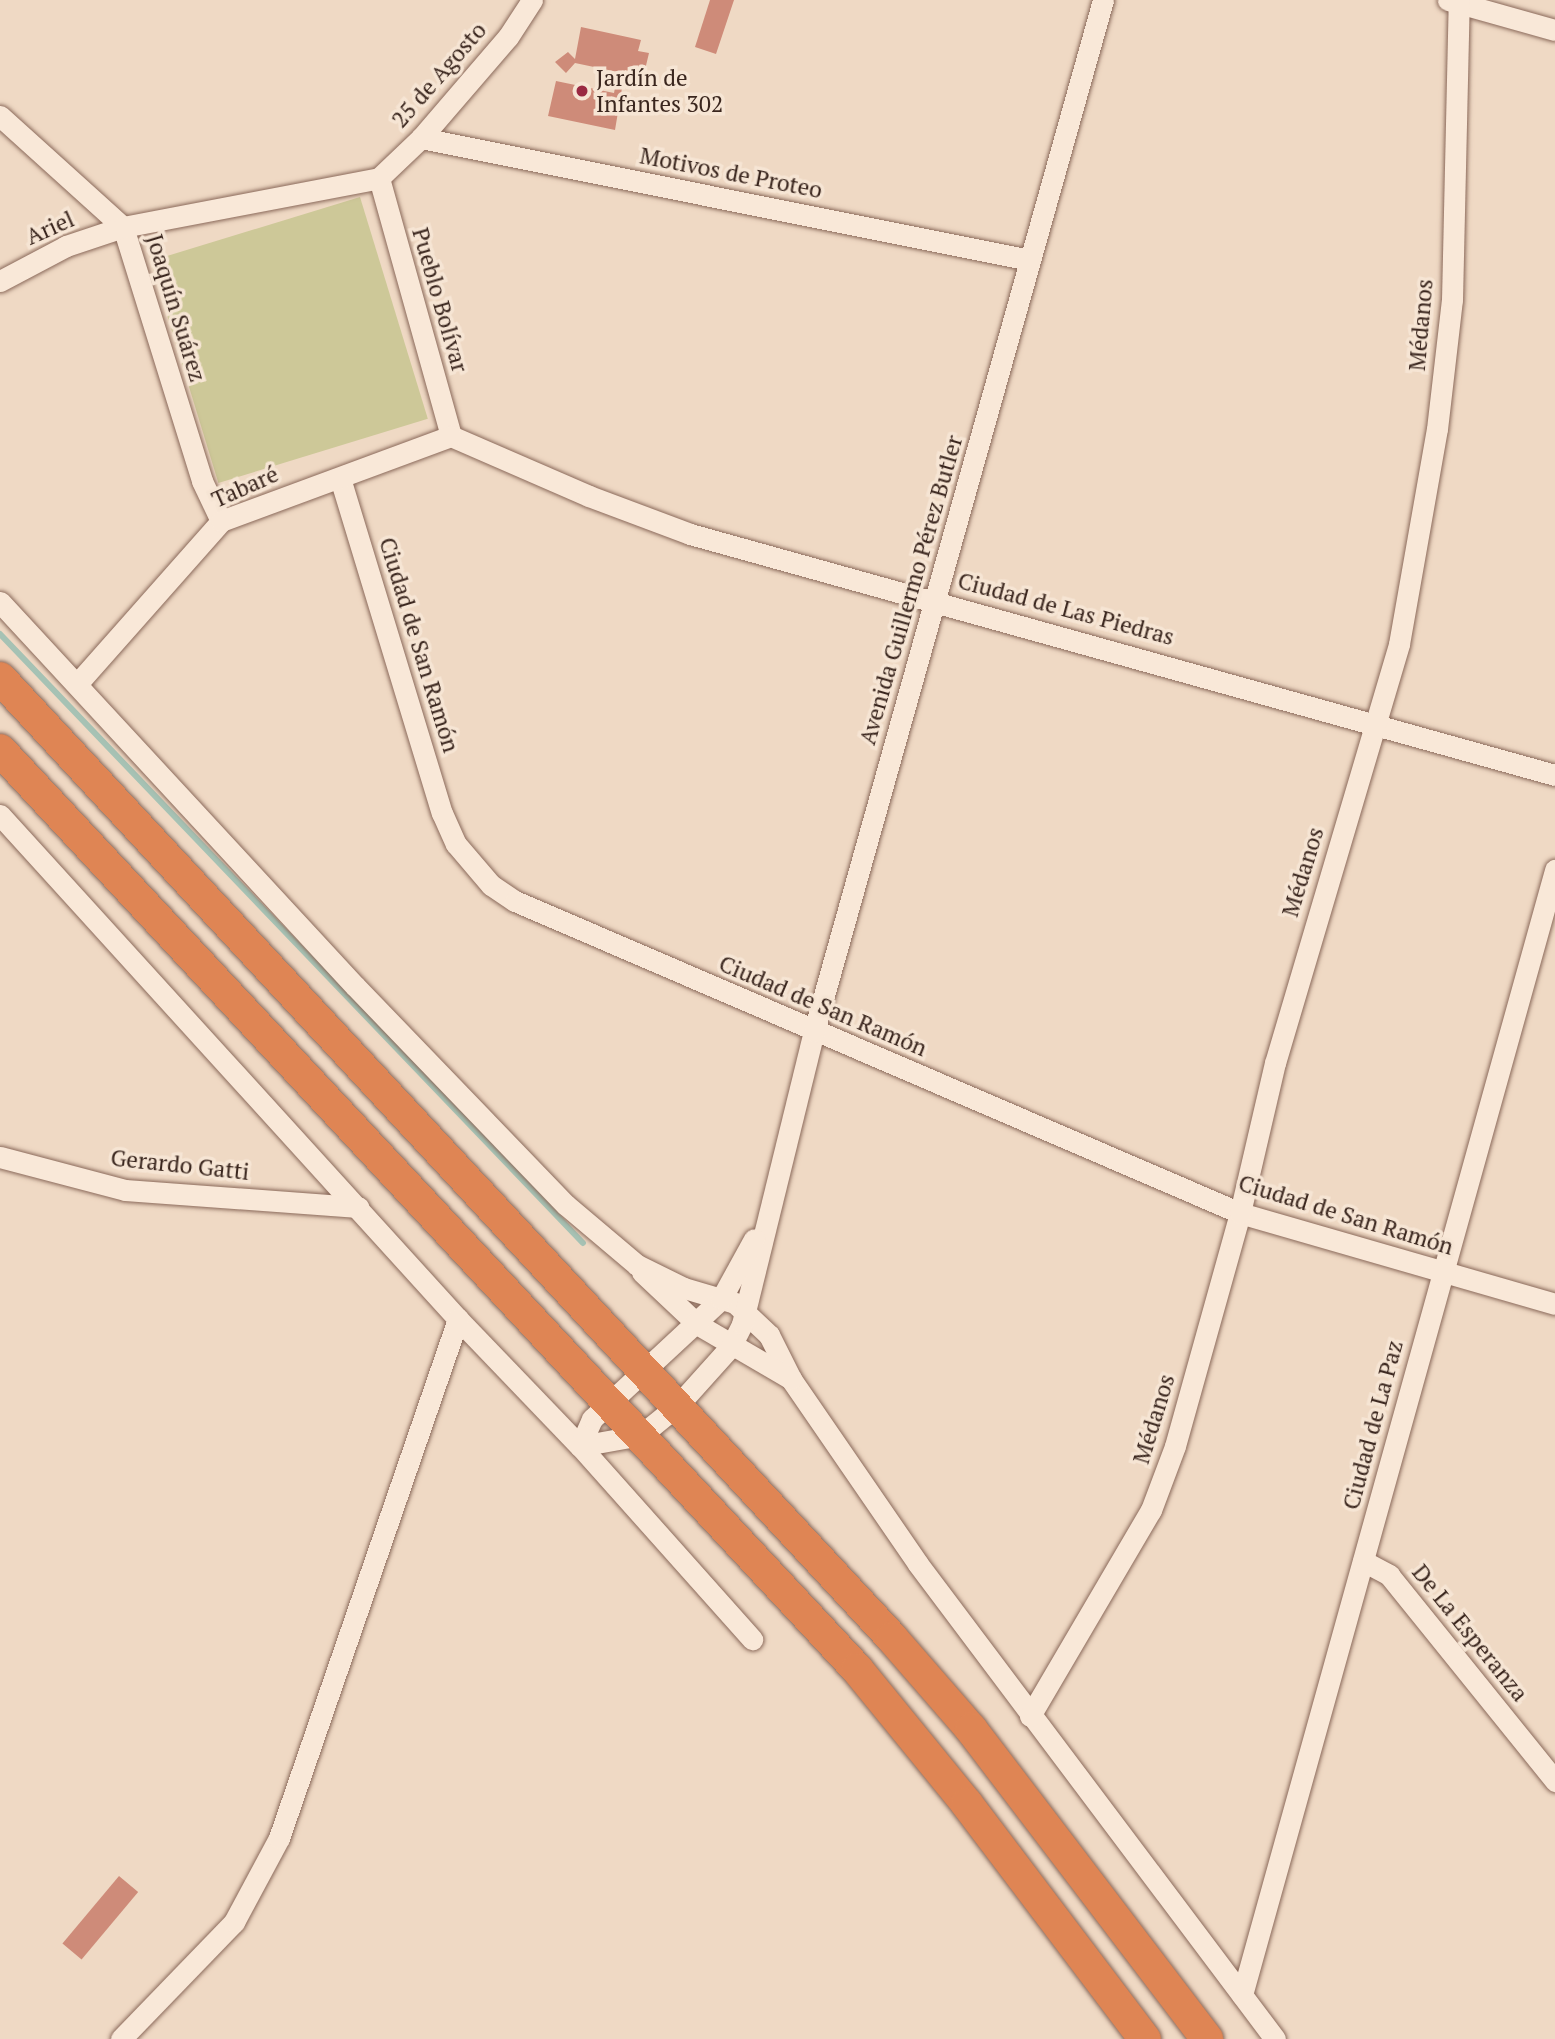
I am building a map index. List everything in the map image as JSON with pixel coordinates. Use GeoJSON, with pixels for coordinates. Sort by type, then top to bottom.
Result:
{"type":"FeatureCollection","features":[{"type":"Feature","properties":{"kind":"highway"},"geometry":{"type":"LineString","coordinates":[[0,678],[678,1404],[971,1729],[1207,2039]]}},
{"type":"Feature","properties":{"kind":"highway"},"geometry":{"type":"LineString","coordinates":[[0,750],[857,1669],[967,1804],[1145,2039]]}},
{"type":"Feature","properties":{"kind":"street","name":"25 de Agosto"},"geometry":{"type":"LineString","coordinates":[[379,178],[421,138],[508,37],[532,0]]}},
{"type":"Feature","properties":{"kind":"street","name":"Avenida Guillermo Pérez Butler"},"geometry":{"type":"LineString","coordinates":[[771,1195],[814,1031],[1102,0]]}},
{"type":"Feature","properties":{"kind":"street"},"geometry":{"type":"LineString","coordinates":[[1455,1],[1555,30]]}},
{"type":"Feature","properties":{"kind":"street","name":"Médanos"},"geometry":{"type":"LineString","coordinates":[[1030,1716],[1151,1510],[1175,1446],[1240,1213],[1275,1063],[1377,723],[1415,568],[1450,313],[1455,1]]}},
{"type":"Feature","properties":{"kind":"street","name":"Joaquín Suárez"},"geometry":{"type":"LineString","coordinates":[[0,116],[123,227],[202,481],[221,521]]}},
{"type":"Feature","properties":{"kind":"street","name":"Motivos de Proteo"},"geometry":{"type":"LineString","coordinates":[[421,138],[1030,260]]}},
{"type":"Feature","properties":{"kind":"street","name":"Ariel"},"geometry":{"type":"LineString","coordinates":[[0,281],[66,246],[123,227],[379,178]]}},
{"type":"Feature","properties":{"kind":"street","name":"Pueblo Bolívar"},"geometry":{"type":"LineString","coordinates":[[379,178],[451,436]]}},
{"type":"Feature","properties":{"kind":"street","name":"Ciudad de Las Piedras"},"geometry":{"type":"LineString","coordinates":[[451,436],[690,534],[936,600],[1555,775]]}},
{"type":"Feature","properties":{"kind":"street","name":"Tabaré"},"geometry":{"type":"LineString","coordinates":[[77,684],[221,521],[451,436]]}},
{"type":"Feature","properties":{"kind":"street","name":"Ciudad de San Ramón"},"geometry":{"type":"LineString","coordinates":[[340,478],[442,813],[470,864],[491,886],[515,901],[1240,1213],[1555,1304]]}},
{"type":"Feature","properties":{"kind":"street"},"geometry":{"type":"LineString","coordinates":[[0,602],[355,986],[528,1165],[637,1265],[684,1288],[721,1299],[746,1311],[769,1335],[791,1379],[1030,1716],[1275,2039]]}},
{"type":"Feature","properties":{"kind":"street"},"geometry":{"type":"LineString","coordinates":[[0,815],[458,1319],[580,1446],[752,1639]]}},
{"type":"Feature","properties":{"kind":"street","name":"Ciudad de La Paz"},"geometry":{"type":"LineString","coordinates":[[1242,1995],[1555,870]]}},
{"type":"Feature","properties":{"kind":"street","name":"Gerardo Gatti"},"geometry":{"type":"LineString","coordinates":[[0,1157],[125,1190],[358,1208]]}},
{"type":"Feature","properties":{"kind":"street"},"geometry":{"type":"LineString","coordinates":[[580,1446],[592,1419],[609,1401],[697,1324],[721,1299],[753,1241],[771,1195]]}},
{"type":"Feature","properties":{"kind":"street"},"geometry":{"type":"LineString","coordinates":[[580,1446],[641,1436],[678,1404],[732,1346],[746,1311],[771,1195]]}},
{"type":"Feature","properties":{"kind":"street"},"geometry":{"type":"LineString","coordinates":[[637,1265],[645,1279],[697,1324],[791,1379]]}},
{"type":"Feature","properties":{"kind":"street"},"geometry":{"type":"LineString","coordinates":[[121,2039],[234,1922],[278,1839],[458,1319]]}},
{"type":"Feature","properties":{"kind":"street","name":"De La Esperanza"},"geometry":{"type":"LineString","coordinates":[[1363,1560],[1389,1575],[1555,1781]]}},
{"type":"Feature","properties":{"kind":"shaded area"},"geometry":{"type":"Polygon","coordinates":[[[360,197],[428,419],[218,483],[151,261],[360,197]]]}},
{"type":"Feature","properties":{"kind":"building"},"geometry":{"type":"Polygon","coordinates":[[[710,0],[734,0],[716,54],[695,47],[710,0]]]}},
{"type":"Feature","properties":{"kind":"building"},"geometry":{"type":"Polygon","coordinates":[[[581,27],[641,40],[638,51],[649,53],[644,74],[625,70],[615,130],[548,116],[556,81],[614,93],[618,72],[575,63],[566,73],[555,62],[568,52],[575,59],[581,27]]]}},
{"type":"Feature","properties":{"kind":"building"},"geometry":{"type":"Polygon","coordinates":[[[119,1876],[138,1892],[82,1959],[62,1943],[119,1876]]]}},
{"type":"Feature","properties":{"kind":"waterway"},"geometry":{"type":"LineString","coordinates":[[0,634],[583,1243]]}},
{"type":"Feature","properties":{"kind":"place","name":"Jardín de Infantes 302"},"geometry":{"type":"Point","coordinates":[582,91]}}]}
